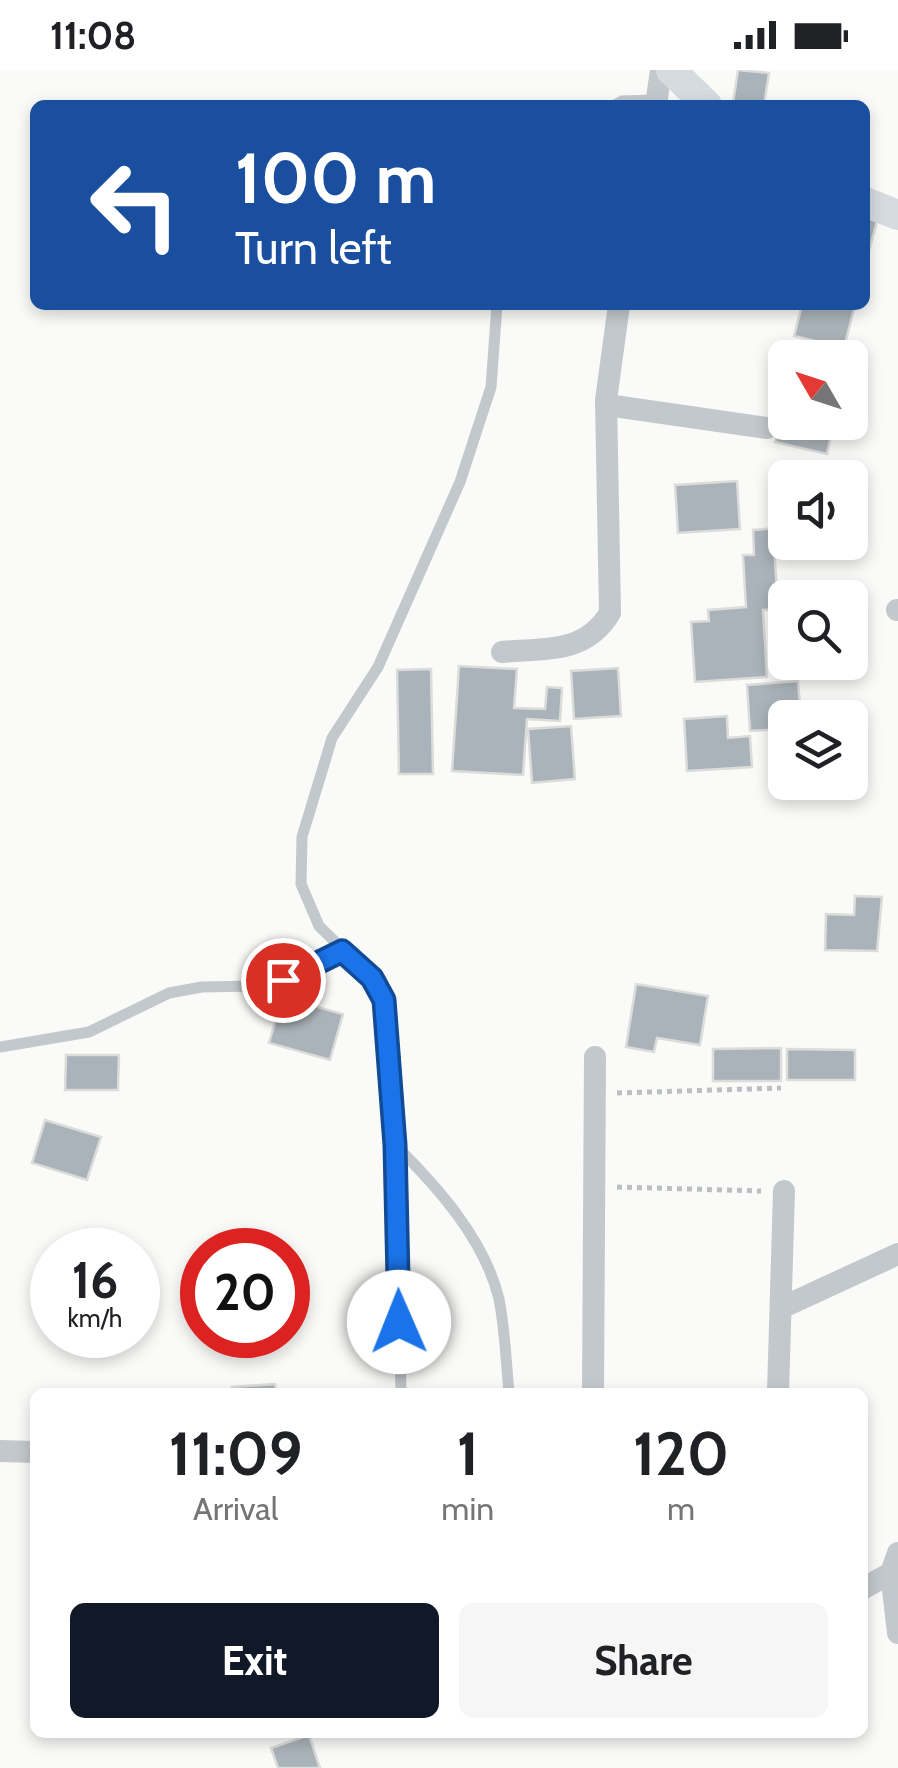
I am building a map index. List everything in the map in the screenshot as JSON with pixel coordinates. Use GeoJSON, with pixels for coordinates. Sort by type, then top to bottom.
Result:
{"type":"FeatureCollection","features":[{"type":"Feature","properties":{"kind":"street"},"geometry":{"type":"LineString","coordinates":[[657,100],[661,70]]}},
{"type":"Feature","properties":{"kind":"street"},"geometry":{"type":"LineString","coordinates":[[671,70],[702,100]]}},
{"type":"Feature","properties":{"kind":"street"},"geometry":{"type":"LineString","coordinates":[[870,204],[898,215]]}},
{"type":"Feature","properties":{"kind":"street"},"geometry":{"type":"LineString","coordinates":[[502,652],[579,646],[601,628],[610,613],[607,405],[618,310]]}},
{"type":"Feature","properties":{"kind":"street"},"geometry":{"type":"LineString","coordinates":[[607,405],[767,428]]}},
{"type":"Feature","properties":{"kind":"street"},"geometry":{"type":"LineString","coordinates":[[593,1388],[595,1057]]}},
{"type":"Feature","properties":{"kind":"street"},"geometry":{"type":"LineString","coordinates":[[778,1388],[784,1192]]}},
{"type":"Feature","properties":{"kind":"street"},"geometry":{"type":"LineString","coordinates":[[780,1308],[898,1254]]}},
{"type":"Feature","properties":{"kind":"street"},"geometry":{"type":"LineString","coordinates":[[0,1451],[30,1452]]}},
{"type":"Feature","properties":{"kind":"street"},"geometry":{"type":"LineString","coordinates":[[868,1584],[894,1563]]}},
{"type":"Feature","properties":{"kind":"street"},"geometry":{"type":"LineString","coordinates":[[894,1563],[898,1633]]}},
{"type":"Feature","properties":{"kind":"lane"},"geometry":{"type":"LineString","coordinates":[[401,1388],[395,1145],[384,1000],[372,978],[319,926],[302,884],[302,837],[332,738],[378,667],[460,482],[491,386],[497,310]]}},
{"type":"Feature","properties":{"kind":"lane"},"geometry":{"type":"LineString","coordinates":[[0,1047],[89,1032],[169,993],[202,987],[262,986],[342,951]]}},
{"type":"Feature","properties":{"kind":"lane"},"geometry":{"type":"LineString","coordinates":[[395,1145],[437,1189],[480,1256],[498,1298],[509,1388]]}},
{"type":"Feature","properties":{"kind":"path"},"geometry":{"type":"LineString","coordinates":[[594,1093],[781,1088]]}},
{"type":"Feature","properties":{"kind":"path"},"geometry":{"type":"LineString","coordinates":[[594,1186],[784,1192]]}},
{"type":"Feature","properties":{"kind":"building"},"geometry":{"type":"Polygon","coordinates":[[[738,70],[769,73],[765,100],[733,100],[738,70]]]}},
{"type":"Feature","properties":{"kind":"building"},"geometry":{"type":"Polygon","coordinates":[[[870,219],[877,221],[870,247],[870,219]]]}},
{"type":"Feature","properties":{"kind":"building"},"geometry":{"type":"Polygon","coordinates":[[[801,310],[854,310],[846,340],[794,336],[801,310]]]}},
{"type":"Feature","properties":{"kind":"building"},"geometry":{"type":"Polygon","coordinates":[[[775,440],[830,440],[827,454],[775,440]]]}},
{"type":"Feature","properties":{"kind":"building"},"geometry":{"type":"Polygon","coordinates":[[[737,481],[740,529],[678,533],[675,485],[737,481]]]}},
{"type":"Feature","properties":{"kind":"building"},"geometry":{"type":"Polygon","coordinates":[[[768,529],[768,560],[775,560],[776,580],[768,580],[768,610],[763,610],[767,677],[695,682],[691,622],[709,621],[708,610],[746,607],[743,555],[754,555],[753,530],[768,529]]]}},
{"type":"Feature","properties":{"kind":"building"},"geometry":{"type":"Polygon","coordinates":[[[459,666],[517,669],[514,708],[545,709],[547,687],[562,688],[560,721],[527,719],[523,775],[452,771],[459,666]]]}},
{"type":"Feature","properties":{"kind":"building"},"geometry":{"type":"Polygon","coordinates":[[[618,668],[621,716],[574,719],[571,671],[618,668]]]}},
{"type":"Feature","properties":{"kind":"building"},"geometry":{"type":"Polygon","coordinates":[[[431,669],[433,774],[399,774],[397,670],[431,669]]]}},
{"type":"Feature","properties":{"kind":"building"},"geometry":{"type":"Polygon","coordinates":[[[798,681],[800,700],[768,700],[768,730],[750,731],[747,685],[798,681]]]}},
{"type":"Feature","properties":{"kind":"building"},"geometry":{"type":"Polygon","coordinates":[[[727,716],[728,738],[750,736],[752,767],[687,771],[684,719],[727,716]]]}},
{"type":"Feature","properties":{"kind":"building"},"geometry":{"type":"Polygon","coordinates":[[[571,726],[575,779],[532,783],[528,729],[571,726]]]}},
{"type":"Feature","properties":{"kind":"building"},"geometry":{"type":"Polygon","coordinates":[[[855,896],[882,897],[877,951],[825,950],[826,914],[854,915],[855,896]]]}},
{"type":"Feature","properties":{"kind":"building"},"geometry":{"type":"Polygon","coordinates":[[[636,984],[708,996],[700,1045],[657,1038],[654,1052],[626,1047],[636,984]]]}},
{"type":"Feature","properties":{"kind":"building"},"geometry":{"type":"Polygon","coordinates":[[[282,997],[343,1014],[330,1060],[269,1043],[282,997]]]}},
{"type":"Feature","properties":{"kind":"building"},"geometry":{"type":"Polygon","coordinates":[[[781,1048],[781,1081],[713,1081],[713,1049],[781,1048]]]}},
{"type":"Feature","properties":{"kind":"building"},"geometry":{"type":"Polygon","coordinates":[[[787,1049],[855,1050],[855,1080],[787,1080],[787,1049]]]}},
{"type":"Feature","properties":{"kind":"building"},"geometry":{"type":"Polygon","coordinates":[[[66,1055],[119,1055],[118,1090],[65,1090],[66,1055]]]}},
{"type":"Feature","properties":{"kind":"building"},"geometry":{"type":"Polygon","coordinates":[[[45,1120],[101,1137],[87,1180],[32,1163],[45,1120]]]}},
{"type":"Feature","properties":{"kind":"building"},"geometry":{"type":"Polygon","coordinates":[[[275,1384],[276,1388],[232,1388],[275,1384]]]}},
{"type":"Feature","properties":{"kind":"building"},"geometry":{"type":"Polygon","coordinates":[[[310,1738],[320,1768],[278,1768],[271,1748],[310,1738]]]}},
{"type":"Feature","properties":{"kind":"route"},"geometry":{"type":"LineString","coordinates":[[283,980],[342,951],[372,978],[384,1000],[395,1145],[399,1322]]}}]}
